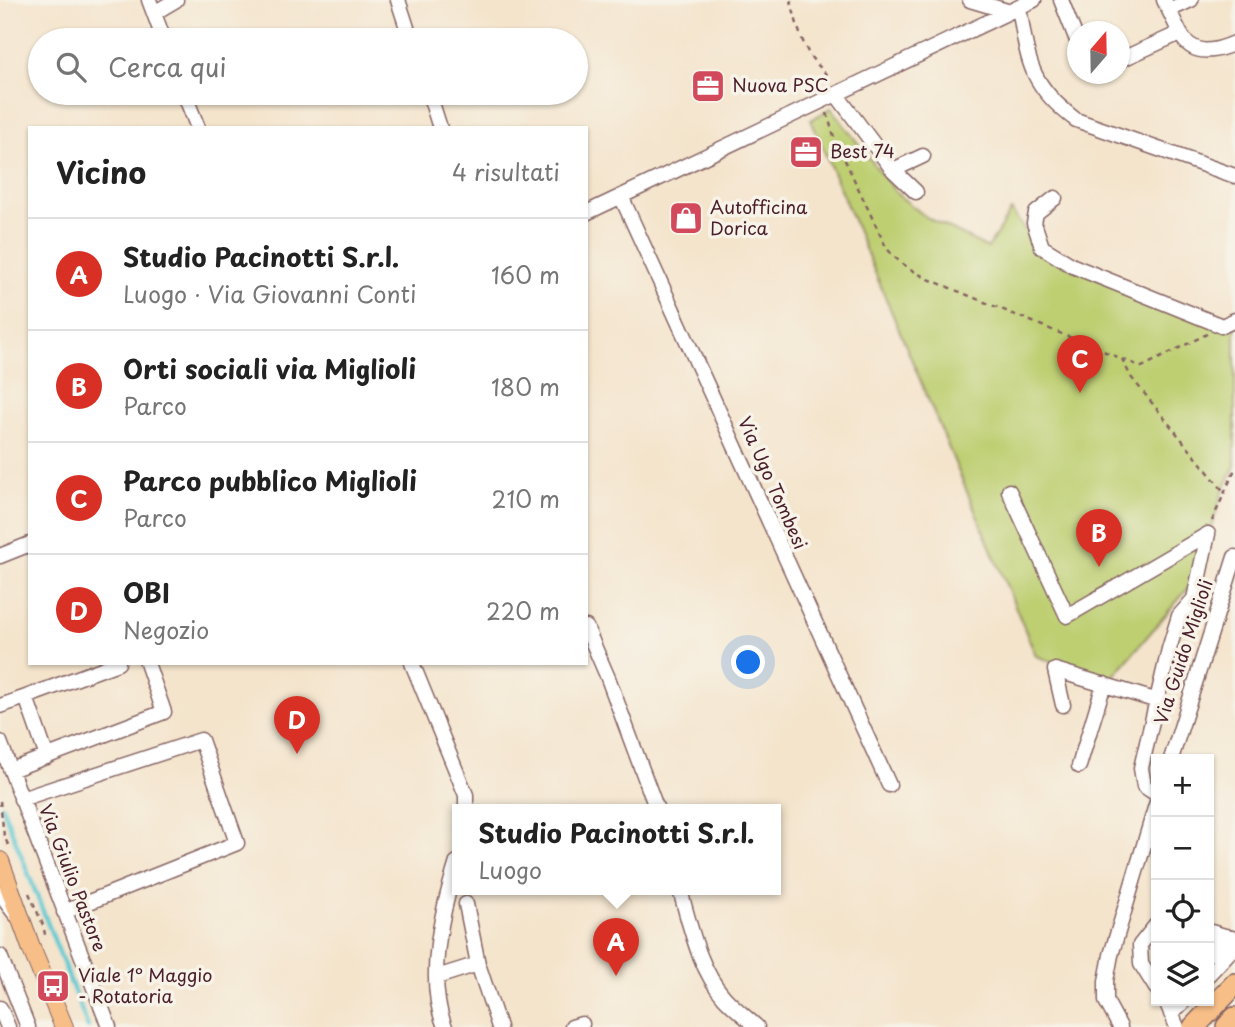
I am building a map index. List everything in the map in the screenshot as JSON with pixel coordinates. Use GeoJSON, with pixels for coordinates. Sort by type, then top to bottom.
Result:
{"type":"FeatureCollection","features":[{"type":"Feature","properties":{"kind":"highway"},"geometry":{"type":"LineString","coordinates":[[1194,1027],[1235,984]]}},
{"type":"Feature","properties":{"kind":"highway"},"geometry":{"type":"LineString","coordinates":[[1227,1027],[1235,1018]]}},
{"type":"Feature","properties":{"kind":"main road"},"geometry":{"type":"LineString","coordinates":[[0,860],[64,1027]]}},
{"type":"Feature","properties":{"kind":"main road"},"geometry":{"type":"LineString","coordinates":[[0,880],[16,905]]}},
{"type":"Feature","properties":{"kind":"street"},"geometry":{"type":"LineString","coordinates":[[160,28],[152,7],[176,0]]}},
{"type":"Feature","properties":{"kind":"street"},"geometry":{"type":"LineString","coordinates":[[398,0],[407,28]]}},
{"type":"Feature","properties":{"kind":"street"},"geometry":{"type":"LineString","coordinates":[[970,0],[1013,9]]}},
{"type":"Feature","properties":{"kind":"street"},"geometry":{"type":"LineString","coordinates":[[588,212],[1034,0]]}},
{"type":"Feature","properties":{"kind":"street"},"geometry":{"type":"LineString","coordinates":[[1061,0],[1069,21]]}},
{"type":"Feature","properties":{"kind":"street"},"geometry":{"type":"LineString","coordinates":[[1191,0],[1167,5],[1184,43],[1212,52],[1235,43]]}},
{"type":"Feature","properties":{"kind":"street"},"geometry":{"type":"LineString","coordinates":[[1013,9],[1036,81],[1054,104],[1076,120],[1235,176]]}},
{"type":"Feature","properties":{"kind":"street"},"geometry":{"type":"LineString","coordinates":[[1130,55],[1180,33]]}},
{"type":"Feature","properties":{"kind":"street"},"geometry":{"type":"LineString","coordinates":[[830,97],[893,170],[916,192]]}},
{"type":"Feature","properties":{"kind":"street"},"geometry":{"type":"LineString","coordinates":[[189,105],[197,126]]}},
{"type":"Feature","properties":{"kind":"street"},"geometry":{"type":"LineString","coordinates":[[433,105],[439,126]]}},
{"type":"Feature","properties":{"kind":"street"},"geometry":{"type":"LineString","coordinates":[[893,170],[923,156]]}},
{"type":"Feature","properties":{"kind":"street","name":"Via Ugo Tombesi"},"geometry":{"type":"LineString","coordinates":[[621,196],[888,785]]}},
{"type":"Feature","properties":{"kind":"street"},"geometry":{"type":"LineString","coordinates":[[1055,198],[1036,213],[1034,223],[1042,247],[1073,267],[1229,323]]}},
{"type":"Feature","properties":{"kind":"street"},"geometry":{"type":"LineString","coordinates":[[1009,491],[1067,616],[1208,534]]}},
{"type":"Feature","properties":{"kind":"street"},"geometry":{"type":"LineString","coordinates":[[1151,791],[1144,786],[1141,768],[1169,649],[1179,616],[1194,599],[1208,534]]}},
{"type":"Feature","properties":{"kind":"street"},"geometry":{"type":"LineString","coordinates":[[0,556],[28,545]]}},
{"type":"Feature","properties":{"kind":"street","name":"Via Guido Miglioli"},"geometry":{"type":"LineString","coordinates":[[1173,754],[1235,556]]}},
{"type":"Feature","properties":{"kind":"street"},"geometry":{"type":"LineString","coordinates":[[588,632],[613,690],[655,804]]}},
{"type":"Feature","properties":{"kind":"street"},"geometry":{"type":"LineString","coordinates":[[0,706],[113,665]]}},
{"type":"Feature","properties":{"kind":"street"},"geometry":{"type":"LineString","coordinates":[[11,771],[164,712],[147,665]]}},
{"type":"Feature","properties":{"kind":"street"},"geometry":{"type":"LineString","coordinates":[[413,665],[466,795],[466,804]]}},
{"type":"Feature","properties":{"kind":"street"},"geometry":{"type":"LineString","coordinates":[[1063,705],[1055,670],[1158,701]]}},
{"type":"Feature","properties":{"kind":"street"},"geometry":{"type":"LineString","coordinates":[[1079,766],[1104,684]]}},
{"type":"Feature","properties":{"kind":"street"},"geometry":{"type":"LineString","coordinates":[[26,697],[47,757]]}},
{"type":"Feature","properties":{"kind":"street"},"geometry":{"type":"LineString","coordinates":[[22,799],[201,740],[237,843],[64,912]]}},
{"type":"Feature","properties":{"kind":"street","name":"Via Giulio Pastore"},"geometry":{"type":"LineString","coordinates":[[0,742],[109,1027]]}},
{"type":"Feature","properties":{"kind":"street"},"geometry":{"type":"LineString","coordinates":[[1120,1027],[1106,1001],[1106,981],[1111,955],[1152,817]]}},
{"type":"Feature","properties":{"kind":"street"},"geometry":{"type":"LineString","coordinates":[[445,1027],[441,1018],[437,977],[438,938],[443,904],[452,877]]}},
{"type":"Feature","properties":{"kind":"street"},"geometry":{"type":"LineString","coordinates":[[0,894],[22,923]]}},
{"type":"Feature","properties":{"kind":"street"},"geometry":{"type":"LineString","coordinates":[[681,895],[693,936],[710,978],[724,997],[757,1027]]}},
{"type":"Feature","properties":{"kind":"street"},"geometry":{"type":"LineString","coordinates":[[466,904],[478,964],[499,1027]]}},
{"type":"Feature","properties":{"kind":"street"},"geometry":{"type":"LineString","coordinates":[[1151,931],[1140,945],[1141,964],[1151,980]]}},
{"type":"Feature","properties":{"kind":"street"},"geometry":{"type":"LineString","coordinates":[[1214,958],[1221,936]]}},
{"type":"Feature","properties":{"kind":"street"},"geometry":{"type":"LineString","coordinates":[[0,956],[28,1027]]}},
{"type":"Feature","properties":{"kind":"street"},"geometry":{"type":"LineString","coordinates":[[437,977],[478,964]]}},
{"type":"Feature","properties":{"kind":"street"},"geometry":{"type":"LineString","coordinates":[[0,1007],[8,1027]]}},
{"type":"Feature","properties":{"kind":"path"},"geometry":{"type":"LineString","coordinates":[[791,0],[810,56],[826,73]]}},
{"type":"Feature","properties":{"kind":"path"},"geometry":{"type":"LineString","coordinates":[[830,97],[834,137],[886,247],[894,258],[926,278],[1142,367],[1229,323]]}},
{"type":"Feature","properties":{"kind":"path"},"geometry":{"type":"LineString","coordinates":[[1122,359],[1131,377],[1225,493]]}},
{"type":"Feature","properties":{"kind":"path"},"geometry":{"type":"LineString","coordinates":[[1208,534],[1235,469]]}},
{"type":"Feature","properties":{"kind":"green space"},"geometry":{"type":"Polygon","coordinates":[[[831,108],[897,194],[926,217],[988,248],[1011,210],[1043,256],[1224,330],[1235,326],[1235,466],[1222,493],[1196,579],[1113,677],[1078,671],[1036,656],[811,120],[831,108]]]}},
{"type":"Feature","properties":{"kind":"waterway"},"geometry":{"type":"LineString","coordinates":[[2,806],[88,1027]]}},
{"type":"Feature","properties":{"kind":"place","name":"Nuova PSC"},"geometry":{"type":"Point","coordinates":[708,86]}},
{"type":"Feature","properties":{"kind":"place","name":"Best 74"},"geometry":{"type":"Point","coordinates":[806,152]}},
{"type":"Feature","properties":{"kind":"place","name":"Autofficina Dorica"},"geometry":{"type":"Point","coordinates":[686,218]}},
{"type":"Feature","properties":{"kind":"place","name":"Parco pubblico Miglioli"},"geometry":{"type":"Point","coordinates":[1080,393]}},
{"type":"Feature","properties":{"kind":"place","name":"Orti sociali via Miglioli"},"geometry":{"type":"Point","coordinates":[1099,567]}},
{"type":"Feature","properties":{"kind":"place","name":"OBI"},"geometry":{"type":"Point","coordinates":[297,754]}},
{"type":"Feature","properties":{"kind":"place","name":"Studio Pacinotti S.r.l."},"geometry":{"type":"Point","coordinates":[616,976]}},
{"type":"Feature","properties":{"kind":"place","name":"Viale 1° Maggio - Rotatoria"},"geometry":{"type":"Point","coordinates":[53,986]}}]}
